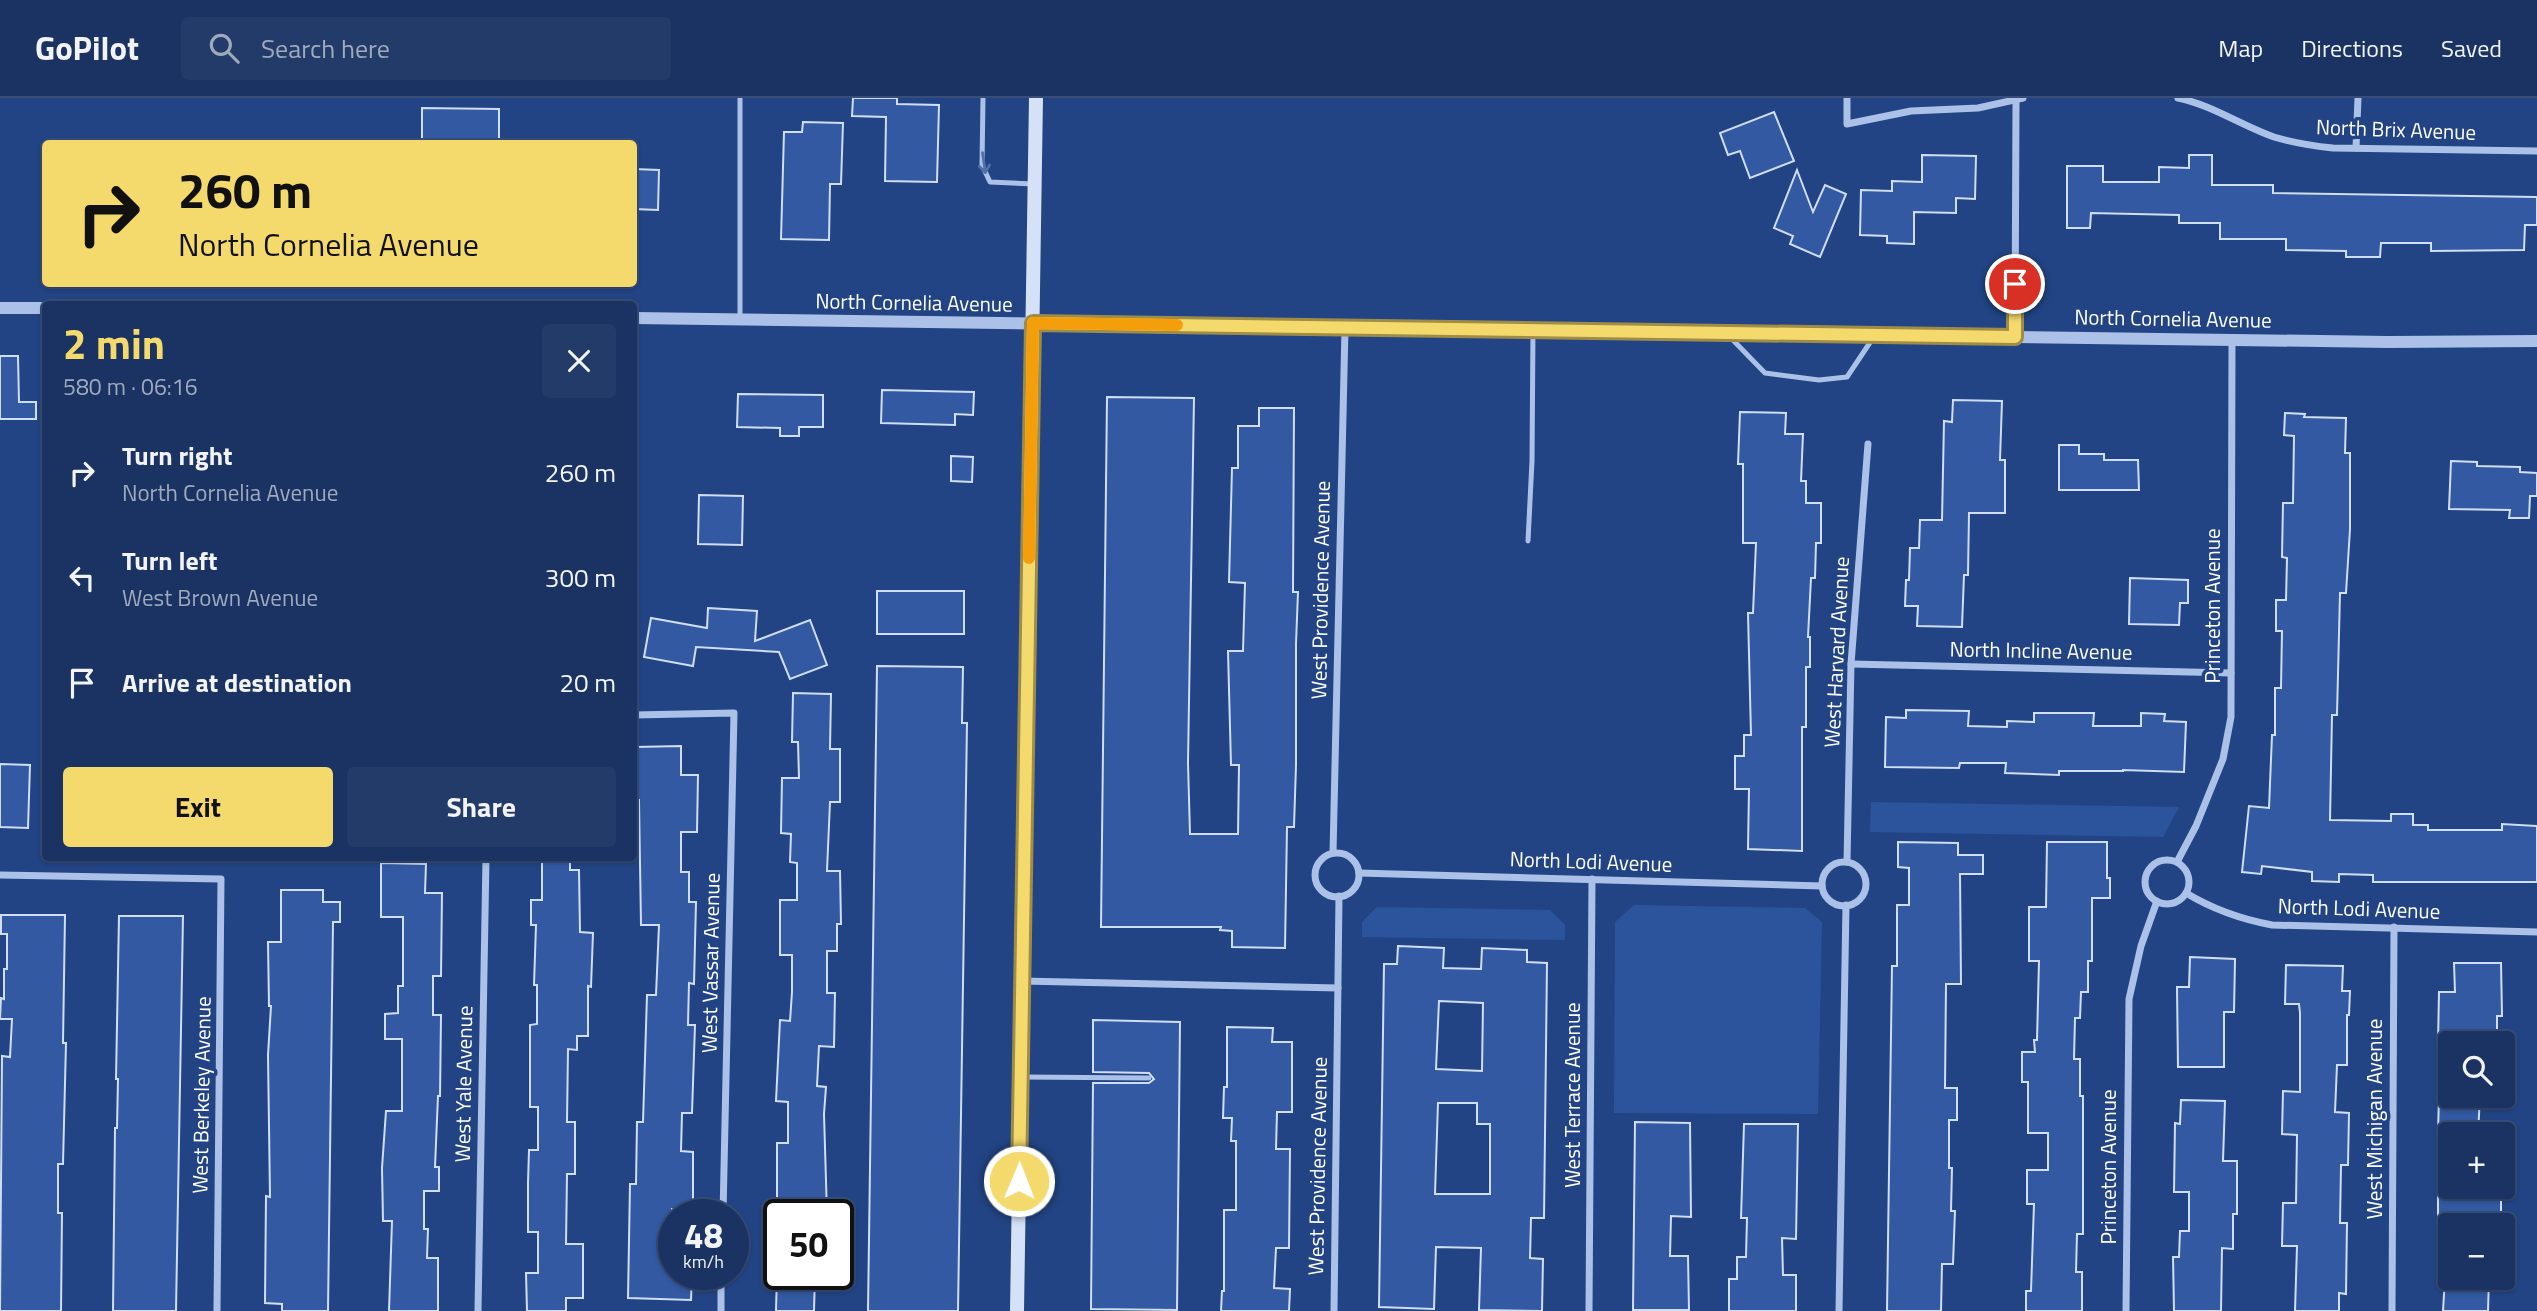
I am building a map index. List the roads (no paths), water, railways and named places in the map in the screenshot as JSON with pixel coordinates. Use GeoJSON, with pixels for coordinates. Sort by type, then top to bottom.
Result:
{"type":"FeatureCollection","features":[{"type":"Feature","properties":{"kind":"main road"},"geometry":{"type":"LineString","coordinates":[[1017,1311],[1036,98]]}},
{"type":"Feature","properties":{"kind":"street"},"geometry":{"type":"LineString","coordinates":[[1847,98],[1847,124],[1911,111],[1978,108],[2020,99],[2015,337]]}},
{"type":"Feature","properties":{"kind":"street","name":"North Brix Avenue"},"geometry":{"type":"LineString","coordinates":[[2178,98],[2234,118],[2272,136],[2302,144],[2356,148],[2537,151]]}},
{"type":"Feature","properties":{"kind":"street"},"geometry":{"type":"LineString","coordinates":[[2356,148],[2358,98]]}},
{"type":"Feature","properties":{"kind":"street"},"geometry":{"type":"LineString","coordinates":[[0,308],[42,308]]}},
{"type":"Feature","properties":{"kind":"street","name":"North Cornelia Avenue"},"geometry":{"type":"LineString","coordinates":[[637,318],[2232,340],[2537,341]]}},
{"type":"Feature","properties":{"kind":"street","name":"West Providence Avenue"},"geometry":{"type":"LineString","coordinates":[[1333,853],[1345,328]]}},
{"type":"Feature","properties":{"kind":"street","name":"Princeton Avenue"},"geometry":{"type":"LineString","coordinates":[[2177,862],[2196,826],[2223,759],[2231,717],[2232,340]]}},
{"type":"Feature","properties":{"kind":"street","name":"West Harvard Avenue"},"geometry":{"type":"LineString","coordinates":[[1847,862],[1851,664],[1868,444]]}},
{"type":"Feature","properties":{"kind":"street","name":"North Incline Avenue"},"geometry":{"type":"LineString","coordinates":[[1851,664],[2231,673]]}},
{"type":"Feature","properties":{"kind":"street","name":"West Vassar Avenue"},"geometry":{"type":"LineString","coordinates":[[637,715],[734,713],[723,1199]]}},
{"type":"Feature","properties":{"kind":"street"},"geometry":{"type":"LineString","coordinates":[[1333,853],[1347,855],[1357,866],[1359,873],[1352,891],[1339,896],[1325,893],[1319,888],[1315,874],[1321,860],[1333,853]]}},
{"type":"Feature","properties":{"kind":"street","name":"West Yale Avenue"},"geometry":{"type":"LineString","coordinates":[[478,1311],[486,861]]}},
{"type":"Feature","properties":{"kind":"street"},"geometry":{"type":"LineString","coordinates":[[1840,862],[1847,862],[1860,868],[1865,881],[1863,894],[1858,900],[1839,905],[1827,898],[1822,886],[1829,868],[1840,862]]}},
{"type":"Feature","properties":{"kind":"street"},"geometry":{"type":"LineString","coordinates":[[2157,862],[2177,862],[2189,877],[2186,892],[2174,902],[2157,901],[2148,893],[2147,875],[2157,862]]}},
{"type":"Feature","properties":{"kind":"street","name":"North Lodi Avenue"},"geometry":{"type":"LineString","coordinates":[[1359,873],[1822,886]]}},
{"type":"Feature","properties":{"kind":"street","name":"West Berkeley Avenue"},"geometry":{"type":"LineString","coordinates":[[0,875],[221,879],[217,1311]]}},
{"type":"Feature","properties":{"kind":"street","name":"West Terrace Avenue"},"geometry":{"type":"LineString","coordinates":[[1589,1311],[1592,879]]}},
{"type":"Feature","properties":{"kind":"street","name":"North Lodi Avenue"},"geometry":{"type":"LineString","coordinates":[[2186,892],[2210,908],[2242,920],[2272,925],[2537,932]]}},
{"type":"Feature","properties":{"kind":"street","name":"West Providence Avenue"},"geometry":{"type":"LineString","coordinates":[[1334,1311],[1339,896]]}},
{"type":"Feature","properties":{"kind":"street","name":"Princeton Avenue"},"geometry":{"type":"LineString","coordinates":[[2126,1311],[2129,999],[2141,946],[2157,901]]}},
{"type":"Feature","properties":{"kind":"street"},"geometry":{"type":"LineString","coordinates":[[1839,1311],[1846,905]]}},
{"type":"Feature","properties":{"kind":"street","name":"West Michigan Avenue"},"geometry":{"type":"LineString","coordinates":[[2392,1311],[2394,927]]}},
{"type":"Feature","properties":{"kind":"street"},"geometry":{"type":"LineString","coordinates":[[1022,981],[1338,988]]}},
{"type":"Feature","properties":{"kind":"street"},"geometry":{"type":"LineString","coordinates":[[721,1290],[721,1311]]}},
{"type":"Feature","properties":{"kind":"lane"},"geometry":{"type":"LineString","coordinates":[[740,98],[740,320]]}},
{"type":"Feature","properties":{"kind":"lane"},"geometry":{"type":"LineString","coordinates":[[983,98],[982,165],[990,182],[1035,184]]}},
{"type":"Feature","properties":{"kind":"lane"},"geometry":{"type":"LineString","coordinates":[[1528,541],[1532,461],[1532,330]]}},
{"type":"Feature","properties":{"kind":"lane"},"geometry":{"type":"LineString","coordinates":[[1726,333],[1765,373],[1819,380],[1847,377],[1875,335]]}},
{"type":"Feature","properties":{"kind":"lane"},"geometry":{"type":"LineString","coordinates":[[1021,1077],[1149,1078]]}}]}
